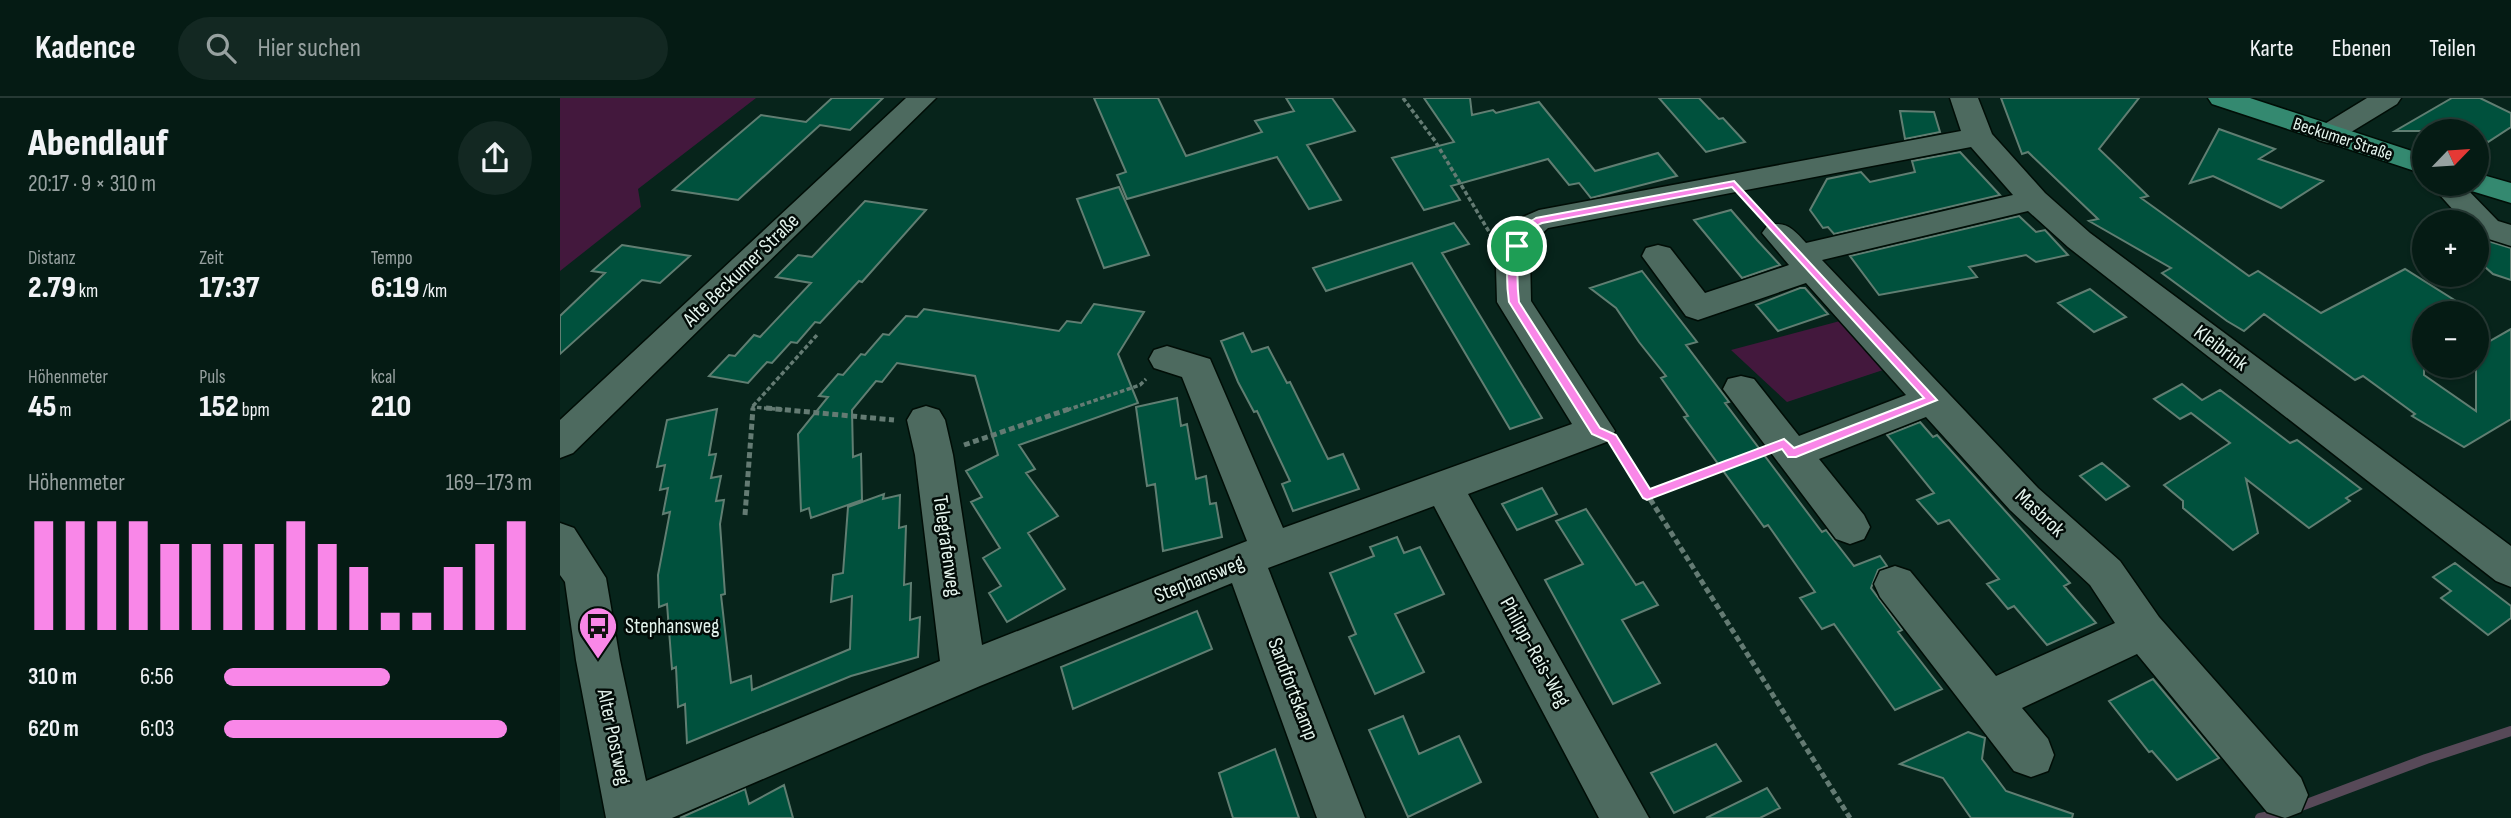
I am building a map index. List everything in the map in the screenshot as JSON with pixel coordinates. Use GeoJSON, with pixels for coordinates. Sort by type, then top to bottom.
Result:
{"type":"FeatureCollection","features":[{"type":"Feature","properties":{"kind":"main road","name":"Beckumer Straße"},"geometry":{"type":"LineString","coordinates":[[2222,98],[2412,161]]}},
{"type":"Feature","properties":{"kind":"main road"},"geometry":{"type":"LineString","coordinates":[[2489,186],[2511,193]]}},
{"type":"Feature","properties":{"kind":"street","name":"Alte Beckumer Straße"},"geometry":{"type":"LineString","coordinates":[[560,443],[922,98]]}},
{"type":"Feature","properties":{"kind":"street","name":"Kleibrink"},"geometry":{"type":"LineString","coordinates":[[1964,98],[1978,137],[2034,200],[2079,240],[2511,569]]}},
{"type":"Feature","properties":{"kind":"street"},"geometry":{"type":"LineString","coordinates":[[2328,134],[2388,98]]}},
{"type":"Feature","properties":{"kind":"street"},"geometry":{"type":"LineString","coordinates":[[1596,431],[1514,302],[1511,280],[1522,231],[1539,220],[1978,137]]}},
{"type":"Feature","properties":{"kind":"street"},"geometry":{"type":"LineString","coordinates":[[2456,196],[2487,228],[2511,236]]}},
{"type":"Feature","properties":{"kind":"street"},"geometry":{"type":"LineString","coordinates":[[1658,256],[1698,308],[1797,252],[2034,200]]}},
{"type":"Feature","properties":{"kind":"street","name":"Masbrok"},"geometry":{"type":"LineString","coordinates":[[1797,252],[2024,499],[2105,573],[2144,630],[2284,795]]}},
{"type":"Feature","properties":{"kind":"street","name":"Sandfortskamp"},"geometry":{"type":"LineString","coordinates":[[1167,359],[1197,368],[1341,818]]}},
{"type":"Feature","properties":{"kind":"street"},"geometry":{"type":"LineString","coordinates":[[1741,389],[1850,527]]}},
{"type":"Feature","properties":{"kind":"street"},"geometry":{"type":"LineString","coordinates":[[1788,449],[1932,400]]}},
{"type":"Feature","properties":{"kind":"street","name":"Stephansweg"},"geometry":{"type":"LineString","coordinates":[[629,815],[964,672],[1258,555],[1596,431]]}},
{"type":"Feature","properties":{"kind":"street","name":"Telegrafenweg"},"geometry":{"type":"LineString","coordinates":[[930,438],[964,672]]}},
{"type":"Feature","properties":{"kind":"street","name":"Philipp-Reis-Weg"},"geometry":{"type":"LineString","coordinates":[[1444,487],[1625,818]]}},
{"type":"Feature","properties":{"kind":"street","name":"Alter Postweg"},"geometry":{"type":"LineString","coordinates":[[560,540],[585,578],[598,660],[629,815]]}},
{"type":"Feature","properties":{"kind":"street"},"geometry":{"type":"LineString","coordinates":[[1895,584],[2031,755]]}},
{"type":"Feature","properties":{"kind":"street"},"geometry":{"type":"LineString","coordinates":[[1989,701],[2144,630]]}},
{"type":"Feature","properties":{"kind":"path"},"geometry":{"type":"LineString","coordinates":[[1403,98],[1434,141],[1498,246],[1513,263]]}},
{"type":"Feature","properties":{"kind":"path"},"geometry":{"type":"LineString","coordinates":[[744,515],[752,407],[817,335]]}},
{"type":"Feature","properties":{"kind":"path"},"geometry":{"type":"LineString","coordinates":[[752,407],[874,421],[930,438],[1140,385],[1167,359]]}},
{"type":"Feature","properties":{"kind":"path"},"geometry":{"type":"LineString","coordinates":[[1596,431],[1612,438],[1850,818]]}},
{"type":"Feature","properties":{"kind":"path"},"geometry":{"type":"LineString","coordinates":[[1647,495],[1788,449]]}},
{"type":"Feature","properties":{"kind":"shaded area"},"geometry":{"type":"Polygon","coordinates":[[[560,98],[756,98],[638,189],[641,207],[560,271],[560,98]]]}},
{"type":"Feature","properties":{"kind":"shaded area"},"geometry":{"type":"Polygon","coordinates":[[[1840,321],[1883,370],[1787,402],[1731,350],[1840,321]]]}},
{"type":"Feature","properties":{"kind":"building"},"geometry":{"type":"Polygon","coordinates":[[[832,98],[883,98],[850,130],[820,125],[738,200],[673,190],[761,115],[806,122],[832,98]]]}},
{"type":"Feature","properties":{"kind":"building"},"geometry":{"type":"Polygon","coordinates":[[[1094,98],[1158,98],[1186,156],[1262,132],[1255,121],[1294,111],[1286,98],[1332,98],[1355,131],[1307,145],[1341,200],[1309,209],[1277,157],[1127,199],[1117,175],[1126,172],[1094,98]]]}},
{"type":"Feature","properties":{"kind":"building"},"geometry":{"type":"Polygon","coordinates":[[[1424,98],[1470,98],[1472,115],[1493,110],[1496,113],[1539,102],[1595,171],[1658,153],[1677,176],[1591,198],[1579,183],[1569,185],[1548,159],[1451,186],[1460,200],[1424,210],[1392,158],[1454,142],[1424,98]]]}},
{"type":"Feature","properties":{"kind":"building"},"geometry":{"type":"Polygon","coordinates":[[[1659,98],[1699,98],[1719,119],[1723,118],[1745,142],[1706,152],[1659,98]]]}},
{"type":"Feature","properties":{"kind":"building"},"geometry":{"type":"Polygon","coordinates":[[[2001,98],[2139,98],[2099,149],[2148,196],[2141,198],[2249,276],[2258,271],[2321,313],[2405,269],[2412,273],[2412,287],[2434,287],[2456,301],[2412,301],[2412,378],[2428,378],[2476,411],[2476,378],[2489,378],[2489,342],[2511,329],[2511,419],[2464,447],[2412,416],[2415,414],[2363,376],[2355,380],[2264,314],[2244,331],[2162,273],[2171,268],[2089,221],[2098,219],[2028,152],[2022,154],[2001,98]]]}},
{"type":"Feature","properties":{"kind":"building"},"geometry":{"type":"Polygon","coordinates":[[[2452,98],[2480,98],[2511,113],[2511,127],[2489,141],[2489,119],[2416,119],[2452,98]]]}},
{"type":"Feature","properties":{"kind":"building"},"geometry":{"type":"Polygon","coordinates":[[[1900,111],[1934,112],[1940,132],[1905,139],[1900,111]]]}},
{"type":"Feature","properties":{"kind":"building"},"geometry":{"type":"Polygon","coordinates":[[[2412,121],[2412,131],[2395,131],[2412,121]]]}},
{"type":"Feature","properties":{"kind":"building"},"geometry":{"type":"Polygon","coordinates":[[[2219,129],[2275,149],[2259,159],[2323,181],[2281,208],[2213,176],[2190,183],[2219,129]]]}},
{"type":"Feature","properties":{"kind":"building"},"geometry":{"type":"Polygon","coordinates":[[[1960,152],[2000,195],[1834,234],[1828,227],[1823,228],[1810,210],[1827,179],[1861,172],[1870,182],[1915,172],[1912,161],[1960,152]]]}},
{"type":"Feature","properties":{"kind":"building"},"geometry":{"type":"Polygon","coordinates":[[[1119,187],[1149,255],[1104,268],[1077,199],[1119,187]]]}},
{"type":"Feature","properties":{"kind":"building"},"geometry":{"type":"Polygon","coordinates":[[[865,201],[926,210],[862,282],[859,281],[820,323],[815,322],[797,343],[791,342],[772,363],[767,362],[748,383],[709,376],[729,355],[735,356],[754,335],[760,337],[811,283],[776,277],[798,255],[812,257],[865,201]]]}},
{"type":"Feature","properties":{"kind":"building"},"geometry":{"type":"Polygon","coordinates":[[[1731,210],[1780,265],[1742,278],[1694,220],[1731,210]]]}},
{"type":"Feature","properties":{"kind":"building"},"geometry":{"type":"Polygon","coordinates":[[[2019,216],[2036,232],[2045,230],[2068,255],[2036,262],[2026,255],[1969,267],[1977,277],[1879,295],[1850,256],[2019,216]]]}},
{"type":"Feature","properties":{"kind":"building"},"geometry":{"type":"Polygon","coordinates":[[[1454,223],[1469,244],[1442,253],[1542,418],[1510,429],[1412,263],[1326,291],[1313,268],[1454,223]]]}},
{"type":"Feature","properties":{"kind":"building"},"geometry":{"type":"Polygon","coordinates":[[[2489,241],[2511,248],[2511,280],[2489,270],[2489,241]]]}},
{"type":"Feature","properties":{"kind":"building"},"geometry":{"type":"Polygon","coordinates":[[[622,245],[690,256],[660,283],[642,280],[560,354],[560,316],[605,273],[592,271],[622,245]]]}},
{"type":"Feature","properties":{"kind":"building"},"geometry":{"type":"Polygon","coordinates":[[[1642,271],[1697,342],[1686,345],[1729,402],[1725,403],[1822,532],[1826,530],[1854,566],[1880,556],[1887,566],[1878,570],[1871,588],[1902,630],[1898,632],[1942,689],[1895,710],[1834,624],[1822,629],[1800,598],[1815,592],[1768,525],[1764,527],[1684,417],[1688,416],[1661,378],[1666,376],[1616,308],[1590,288],[1642,271]]]}},
{"type":"Feature","properties":{"kind":"building"},"geometry":{"type":"Polygon","coordinates":[[[1805,288],[1828,314],[1778,331],[1756,305],[1805,288]]]}},
{"type":"Feature","properties":{"kind":"building"},"geometry":{"type":"Polygon","coordinates":[[[2090,289],[2126,317],[2094,332],[2058,303],[2090,289]]]}},
{"type":"Feature","properties":{"kind":"building"},"geometry":{"type":"Polygon","coordinates":[[[1094,304],[1144,312],[1118,354],[1138,403],[1019,445],[1035,469],[1026,473],[1058,516],[1028,533],[1065,589],[1007,622],[989,593],[1001,586],[983,558],[1000,548],[971,502],[982,497],[966,471],[998,455],[975,376],[897,363],[882,382],[876,381],[852,410],[853,457],[861,454],[862,500],[811,518],[809,508],[801,511],[798,434],[828,397],[819,396],[838,374],[843,375],[861,354],[865,355],[883,334],[889,335],[906,316],[917,317],[924,309],[1059,331],[1067,321],[1081,323],[1094,304]]]}},
{"type":"Feature","properties":{"kind":"building"},"geometry":{"type":"Polygon","coordinates":[[[1243,333],[1252,352],[1268,347],[1287,383],[1290,382],[1328,459],[1343,454],[1359,489],[1293,511],[1282,484],[1290,481],[1257,411],[1254,412],[1238,382],[1221,341],[1243,333]]]}},
{"type":"Feature","properties":{"kind":"building"},"geometry":{"type":"Polygon","coordinates":[[[2182,384],[2202,400],[2220,390],[2290,443],[2297,440],[2361,489],[2346,498],[2350,501],[2309,528],[2246,479],[2258,533],[2233,550],[2183,508],[2183,501],[2164,485],[2230,443],[2191,413],[2180,419],[2154,399],[2182,384]]]}},
{"type":"Feature","properties":{"kind":"building"},"geometry":{"type":"Polygon","coordinates":[[[1177,398],[1181,426],[1187,424],[1196,479],[1206,476],[1210,504],[1216,503],[1222,537],[1163,551],[1155,484],[1147,486],[1136,407],[1177,398]]]}},
{"type":"Feature","properties":{"kind":"building"},"geometry":{"type":"Polygon","coordinates":[[[717,409],[709,455],[716,454],[711,478],[721,476],[716,501],[724,500],[720,524],[725,594],[721,595],[731,683],[751,676],[752,690],[850,649],[852,596],[831,602],[833,575],[843,573],[848,507],[884,494],[883,499],[900,495],[899,528],[906,526],[904,585],[911,583],[910,620],[920,617],[918,657],[851,676],[687,743],[685,704],[678,707],[676,667],[672,669],[667,604],[659,607],[658,575],[670,512],[663,514],[668,488],[660,490],[665,465],[657,467],[667,420],[717,409]]]}},
{"type":"Feature","properties":{"kind":"building"},"geometry":{"type":"Polygon","coordinates":[[[1920,422],[1933,437],[1937,435],[2070,583],[2064,586],[2096,623],[2047,645],[2014,606],[2008,609],[1987,584],[1999,579],[1949,520],[1938,524],[1917,500],[1934,493],[1887,435],[1920,422]]]}},
{"type":"Feature","properties":{"kind":"building"},"geometry":{"type":"Polygon","coordinates":[[[2102,463],[2129,486],[2106,500],[2080,476],[2102,463]]]}},
{"type":"Feature","properties":{"kind":"building"},"geometry":{"type":"Polygon","coordinates":[[[1542,488],[1557,514],[1517,530],[1502,504],[1542,488]]]}},
{"type":"Feature","properties":{"kind":"building"},"geometry":{"type":"Polygon","coordinates":[[[1586,509],[1636,585],[1643,582],[1658,605],[1622,620],[1660,683],[1613,704],[1545,580],[1583,564],[1556,521],[1586,509]]]}},
{"type":"Feature","properties":{"kind":"building"},"geometry":{"type":"Polygon","coordinates":[[[1397,537],[1404,553],[1420,547],[1444,594],[1395,614],[1424,672],[1375,694],[1349,637],[1356,634],[1330,573],[1374,556],[1370,547],[1397,537]]]}},
{"type":"Feature","properties":{"kind":"building"},"geometry":{"type":"Polygon","coordinates":[[[2455,563],[2511,606],[2511,618],[2488,635],[2441,598],[2451,591],[2433,577],[2455,563]]]}},
{"type":"Feature","properties":{"kind":"building"},"geometry":{"type":"Polygon","coordinates":[[[1197,611],[1212,649],[1073,709],[1061,667],[1197,611]]]}},
{"type":"Feature","properties":{"kind":"building"},"geometry":{"type":"Polygon","coordinates":[[[2153,679],[2219,758],[2177,780],[2152,751],[2149,752],[2109,701],[2153,679]]]}},
{"type":"Feature","properties":{"kind":"building"},"geometry":{"type":"Polygon","coordinates":[[[1403,716],[1419,754],[1459,736],[1481,782],[1408,817],[1369,730],[1403,716]]]}},
{"type":"Feature","properties":{"kind":"building"},"geometry":{"type":"Polygon","coordinates":[[[1968,732],[1985,738],[1982,759],[2006,791],[2073,814],[2072,818],[1971,818],[1943,778],[1900,764],[1968,732]]]}},
{"type":"Feature","properties":{"kind":"building"},"geometry":{"type":"Polygon","coordinates":[[[1716,744],[1741,781],[1674,813],[1651,773],[1716,744]]]}},
{"type":"Feature","properties":{"kind":"building"},"geometry":{"type":"Polygon","coordinates":[[[1275,749],[1299,818],[1233,818],[1219,773],[1275,749]]]}},
{"type":"Feature","properties":{"kind":"building"},"geometry":{"type":"Polygon","coordinates":[[[784,785],[793,818],[680,818],[745,789],[749,804],[784,785]]]}},
{"type":"Feature","properties":{"kind":"building"},"geometry":{"type":"Polygon","coordinates":[[[1767,788],[1780,808],[1760,818],[1706,818],[1767,788]]]}},
{"type":"Feature","properties":{"kind":"waterway"},"geometry":{"type":"LineString","coordinates":[[2260,818],[2280,814],[2426,759],[2511,731]]}},
{"type":"Feature","properties":{"kind":"place","name":"Stephansweg"},"geometry":{"type":"Point","coordinates":[598,660]}},
{"type":"Feature","properties":{"kind":"route"},"geometry":{"type":"LineString","coordinates":[[1734,183],[1932,400],[1792,454],[1784,444],[1647,495],[1612,438],[1596,431],[1514,302],[1511,280],[1517,246],[1522,231],[1539,220],[1734,183]]}}]}
